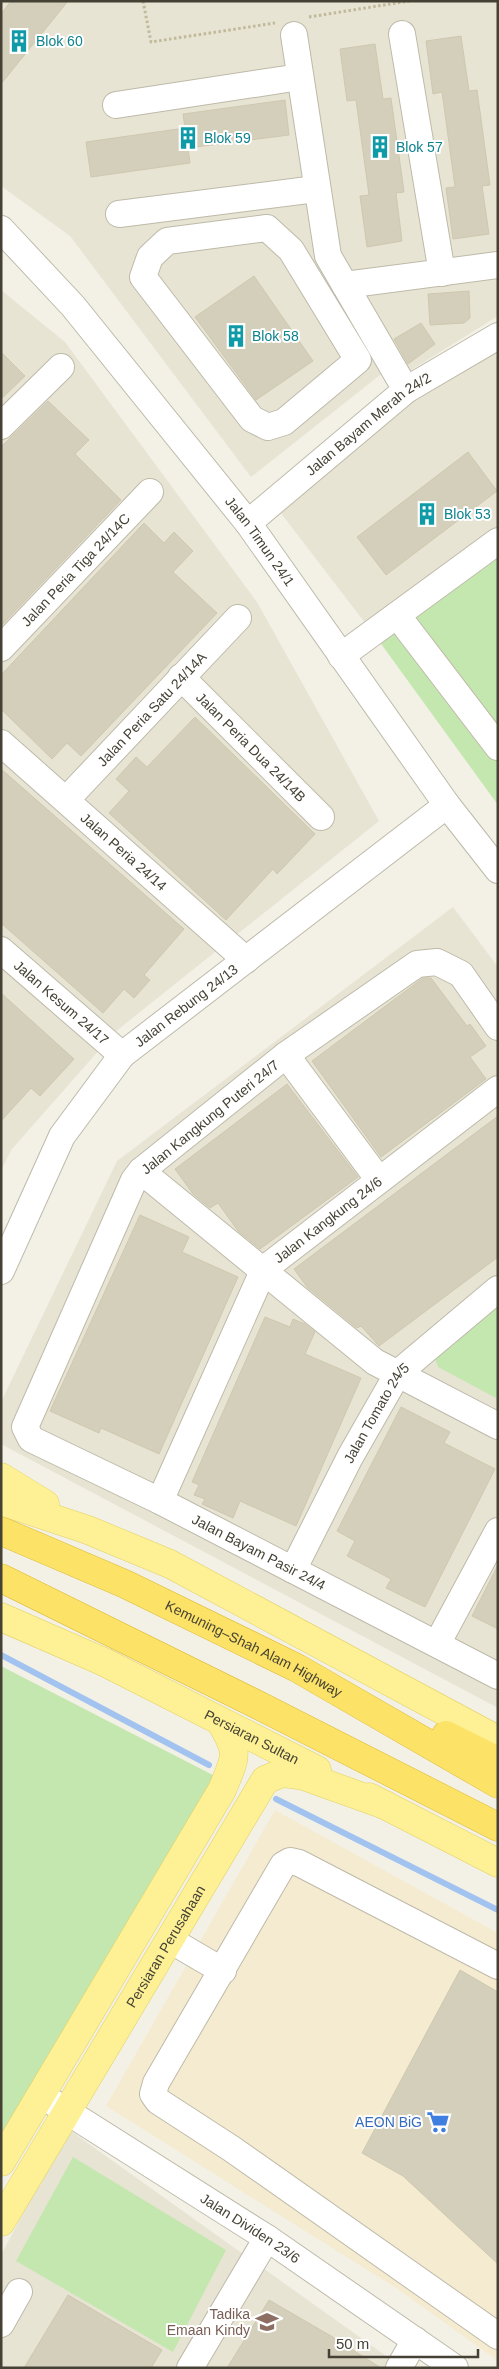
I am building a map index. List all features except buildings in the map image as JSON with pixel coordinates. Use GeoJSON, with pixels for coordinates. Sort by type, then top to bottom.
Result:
{"type":"FeatureCollection","features":[{"type":"Feature","properties":{"kind":"highway","name":"Kemuning–Shah Alam Highway"},"geometry":{"type":"LineString","coordinates":[[1,1531],[125,1584],[297,1668],[498,1784]]}},
{"type":"Feature","properties":{"kind":"highway"},"geometry":{"type":"LineString","coordinates":[[1,1578],[284,1718],[498,1827]]}},
{"type":"Feature","properties":{"kind":"highway"},"geometry":{"type":"LineString","coordinates":[[297,1668],[406,1715],[498,1761]]}},
{"type":"Feature","properties":{"kind":"main road"},"geometry":{"type":"LineString","coordinates":[[1,1477],[88,1530]]}},
{"type":"Feature","properties":{"kind":"main road"},"geometry":{"type":"LineString","coordinates":[[1,1500],[88,1530],[170,1564],[498,1740]]}},
{"type":"Feature","properties":{"kind":"main road","name":"Persiaran Sultan"},"geometry":{"type":"LineString","coordinates":[[1,1617],[104,1662],[498,1863]]}},
{"type":"Feature","properties":{"kind":"main road"},"geometry":{"type":"LineString","coordinates":[[1,2162],[222,1790],[235,1759],[233,1743],[220,1720]]}},
{"type":"Feature","properties":{"kind":"main road","name":"Persiaran Perusahaan"},"geometry":{"type":"LineString","coordinates":[[1,2222],[265,1780],[282,1773],[304,1776],[385,1805]]}},
{"type":"Feature","properties":{"kind":"street"},"geometry":{"type":"LineString","coordinates":[[291,25],[328,256],[406,390]]}},
{"type":"Feature","properties":{"kind":"street"},"geometry":{"type":"LineString","coordinates":[[402,34],[442,272]]}},
{"type":"Feature","properties":{"kind":"street"},"geometry":{"type":"LineString","coordinates":[[116,106],[300,77]]}},
{"type":"Feature","properties":{"kind":"street"},"geometry":{"type":"LineString","coordinates":[[119,214],[316,190]]}},
{"type":"Feature","properties":{"kind":"street"},"geometry":{"type":"LineString","coordinates":[[358,360],[291,250],[267,228],[167,241],[150,256],[144,277],[252,419],[268,427],[284,422],[358,360],[378,342]]}},
{"type":"Feature","properties":{"kind":"street","name":"Jalan Timun 24/1"},"geometry":{"type":"LineString","coordinates":[[1,229],[73,306],[248,524],[447,805],[498,870]]}},
{"type":"Feature","properties":{"kind":"street"},"geometry":{"type":"LineString","coordinates":[[344,285],[498,265]]}},
{"type":"Feature","properties":{"kind":"street","name":"Jalan Bayam Merah 24/2"},"geometry":{"type":"LineString","coordinates":[[248,524],[406,390],[498,336]]}},
{"type":"Feature","properties":{"kind":"street"},"geometry":{"type":"LineString","coordinates":[[1,426],[61,367]]}},
{"type":"Feature","properties":{"kind":"street","name":"Jalan Peria Tiga 24/14C"},"geometry":{"type":"LineString","coordinates":[[1,648],[150,492]]}},
{"type":"Feature","properties":{"kind":"street"},"geometry":{"type":"LineString","coordinates":[[341,656],[498,541]]}},
{"type":"Feature","properties":{"kind":"street"},"geometry":{"type":"LineString","coordinates":[[397,615],[498,746]]}},
{"type":"Feature","properties":{"kind":"street","name":"Jalan Peria Satu 24/14A"},"geometry":{"type":"LineString","coordinates":[[66,800],[238,618]]}},
{"type":"Feature","properties":{"kind":"street","name":"Jalan Peria Dua 24/14B"},"geometry":{"type":"LineString","coordinates":[[182,677],[321,817]]}},
{"type":"Feature","properties":{"kind":"street","name":"Jalan Peria 24/14"},"geometry":{"type":"LineString","coordinates":[[3,748],[66,800],[246,960]]}},
{"type":"Feature","properties":{"kind":"street","name":"Jalan Rebung 24/13"},"geometry":{"type":"LineString","coordinates":[[1,1271],[62,1136],[122,1056],[447,805]]}},
{"type":"Feature","properties":{"kind":"street","name":"Jalan Kesum 24/17"},"geometry":{"type":"LineString","coordinates":[[1,950],[122,1056]]}},
{"type":"Feature","properties":{"kind":"street","name":"Jalan Kangkung Puteri 24/7"},"geometry":{"type":"LineString","coordinates":[[25,1428],[134,1180],[141,1171],[286,1055],[417,964],[438,962],[461,974],[498,1027]]}},
{"type":"Feature","properties":{"kind":"street"},"geometry":{"type":"LineString","coordinates":[[286,1055],[379,1180]]}},
{"type":"Feature","properties":{"kind":"street","name":"Jalan Kangkung 24/6"},"geometry":{"type":"LineString","coordinates":[[160,1501],[264,1269],[498,1088]]}},
{"type":"Feature","properties":{"kind":"street"},"geometry":{"type":"LineString","coordinates":[[141,1171],[264,1269],[375,1362],[498,1426]]}},
{"type":"Feature","properties":{"kind":"street","name":"Jalan Tomato 24/5"},"geometry":{"type":"LineString","coordinates":[[293,1570],[350,1457],[398,1373],[498,1289]]}},
{"type":"Feature","properties":{"kind":"street","name":"Jalan Bayam Pasir 24/4"},"geometry":{"type":"LineString","coordinates":[[25,1428],[31,1439],[160,1501],[498,1676]]}},
{"type":"Feature","properties":{"kind":"street"},"geometry":{"type":"LineString","coordinates":[[437,1644],[498,1531]]}},
{"type":"Feature","properties":{"kind":"street"},"geometry":{"type":"LineString","coordinates":[[498,1966],[299,1862],[290,1860],[283,1865],[156,2083],[153,2094],[158,2101],[232,2149],[498,2336]]}},
{"type":"Feature","properties":{"kind":"street"},"geometry":{"type":"LineString","coordinates":[[170,1940],[223,1970]]}},
{"type":"Feature","properties":{"kind":"street","name":"Jalan Dividen 23/6"},"geometry":{"type":"LineString","coordinates":[[41,2095],[267,2238],[455,2368]]}},
{"type":"Feature","properties":{"kind":"street"},"geometry":{"type":"LineString","coordinates":[[190,2368],[267,2238]]}},
{"type":"Feature","properties":{"kind":"street"},"geometry":{"type":"LineString","coordinates":[[1,2324],[19,2292]]}},
{"type":"Feature","properties":{"kind":"street"},"geometry":{"type":"LineString","coordinates":[[399,2368],[415,2340]]}},
{"type":"Feature","properties":{"kind":"path"},"geometry":{"type":"LineString","coordinates":[[143,1],[151,42],[291,25],[409,1]]}},
{"type":"Feature","properties":{"kind":"shaded area"},"geometry":{"type":"Polygon","coordinates":[[[1,1],[498,1],[498,316],[408,372],[380,375],[251,477],[70,236],[1,186],[1,1]]]}},
{"type":"Feature","properties":{"kind":"shaded area"},"geometry":{"type":"Polygon","coordinates":[[[1,290],[65,342],[257,602],[379,821],[115,1032],[12,1149],[1,1170],[1,290]]]}},
{"type":"Feature","properties":{"kind":"shaded area"},"geometry":{"type":"Polygon","coordinates":[[[498,349],[498,546],[379,641],[277,508],[411,399],[498,349]]]}},
{"type":"Feature","properties":{"kind":"shaded area"},"geometry":{"type":"Polygon","coordinates":[[[453,907],[498,967],[498,1708],[1,1444],[1,1402],[117,1161],[453,907]]]}},
{"type":"Feature","properties":{"kind":"shaded area"},"geometry":{"type":"Polygon","coordinates":[[[275,1810],[498,1933],[498,2361],[396,2288],[106,2106],[275,1810]]]}},
{"type":"Feature","properties":{"kind":"shaded area"},"geometry":{"type":"Polygon","coordinates":[[[68,2129],[403,2368],[1,2368],[1,2255],[68,2129]]]}},
{"type":"Feature","properties":{"kind":"green space"},"geometry":{"type":"Polygon","coordinates":[[[498,546],[498,805],[379,641],[498,546]]]}},
{"type":"Feature","properties":{"kind":"green space"},"geometry":{"type":"Polygon","coordinates":[[[498,1297],[498,1399],[438,1367],[434,1355],[498,1297]]]}},
{"type":"Feature","properties":{"kind":"green space"},"geometry":{"type":"Polygon","coordinates":[[[1,1666],[238,1788],[1,2148],[1,1666]]]}},
{"type":"Feature","properties":{"kind":"green space"},"geometry":{"type":"Polygon","coordinates":[[[73,2157],[226,2250],[173,2352],[16,2261],[73,2157]]]}},
{"type":"Feature","properties":{"kind":"waterway"},"geometry":{"type":"LineString","coordinates":[[1,1655],[209,1765]]}},
{"type":"Feature","properties":{"kind":"waterway"},"geometry":{"type":"LineString","coordinates":[[276,1799],[498,1910]]}},
{"type":"Feature","properties":{"kind":"place","name":"Blok 60"},"geometry":{"type":"Point","coordinates":[19,41]}},
{"type":"Feature","properties":{"kind":"place","name":"Blok 59"},"geometry":{"type":"Point","coordinates":[188,138]}},
{"type":"Feature","properties":{"kind":"place","name":"Blok 57"},"geometry":{"type":"Point","coordinates":[380,147]}},
{"type":"Feature","properties":{"kind":"place","name":"Blok 58"},"geometry":{"type":"Point","coordinates":[236,336]}},
{"type":"Feature","properties":{"kind":"place","name":"Blok 53"},"geometry":{"type":"Point","coordinates":[427,514]}},
{"type":"Feature","properties":{"kind":"place","name":"AEON BiG"},"geometry":{"type":"Point","coordinates":[438,2122]}},
{"type":"Feature","properties":{"kind":"place","name":"Tadika Emaan Kindy"},"geometry":{"type":"Point","coordinates":[267,2322]}}]}
